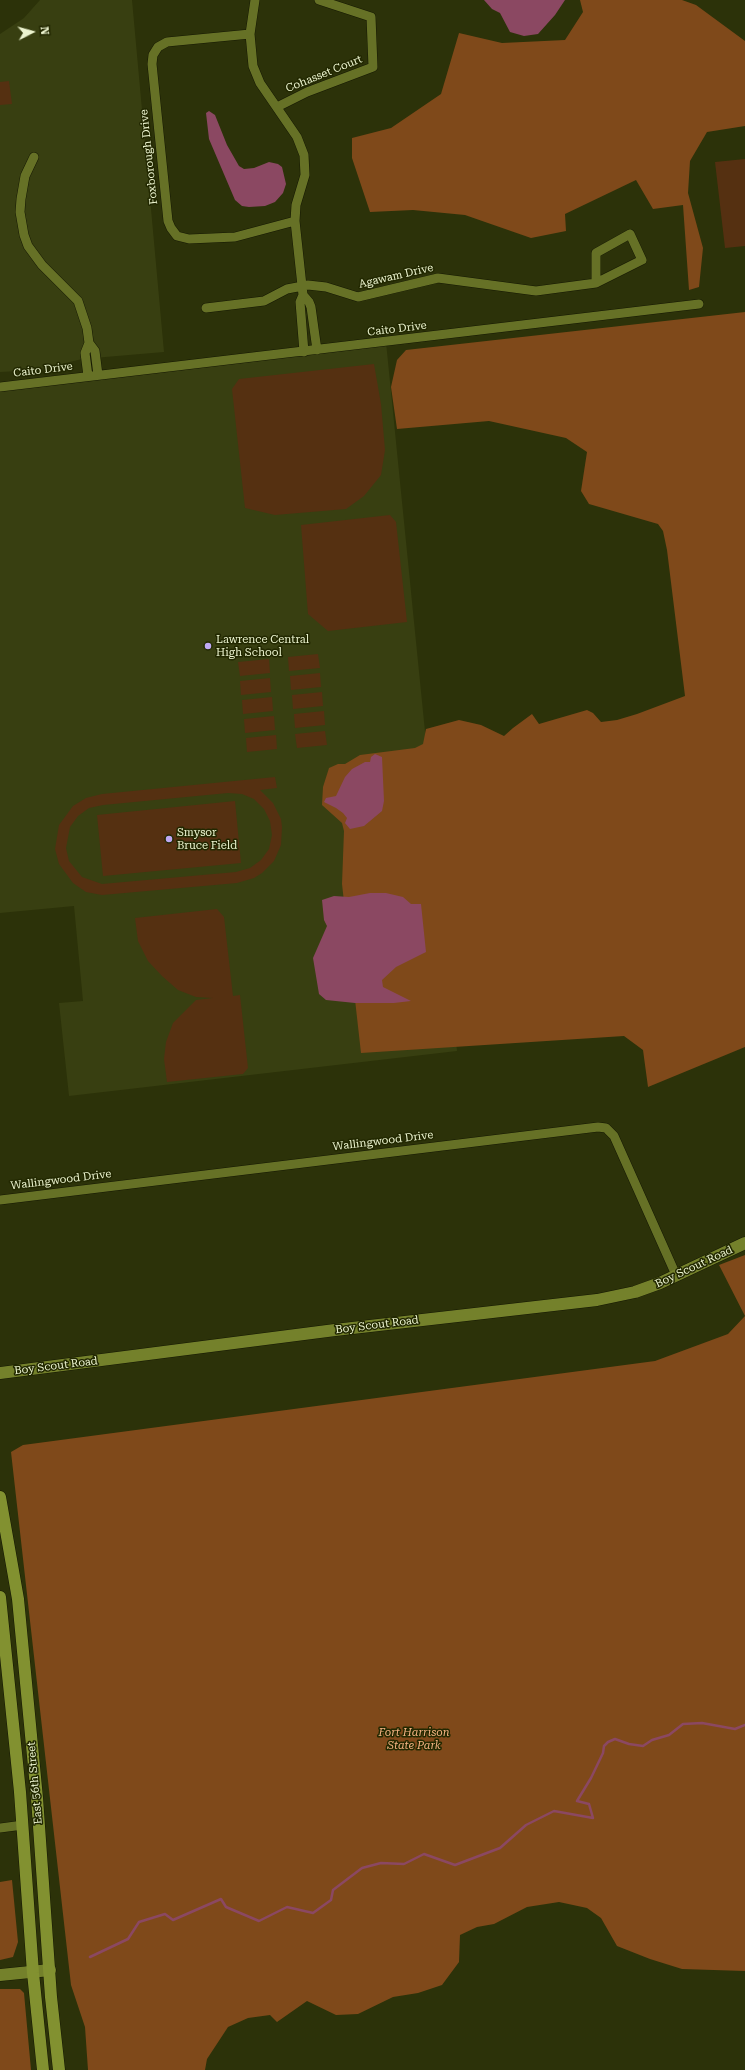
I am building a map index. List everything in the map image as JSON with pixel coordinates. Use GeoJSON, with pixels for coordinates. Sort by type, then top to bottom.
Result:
{"type":"FeatureCollection","features":[{"type":"Feature","properties":{"kind":"main road","name":"East 56th Street"},"geometry":{"type":"LineString","coordinates":[[0,1497],[18,1599],[41,1845],[59,2070]]}},
{"type":"Feature","properties":{"kind":"main road","name":"East 56th Street"},"geometry":{"type":"LineString","coordinates":[[0,1597],[23,1825],[33,1973],[43,2070]]}},
{"type":"Feature","properties":{"kind":"street"},"geometry":{"type":"LineString","coordinates":[[255,0],[250,34],[251,54],[256,75],[276,107],[297,136],[304,154],[305,175],[296,205],[295,221],[302,286],[304,295],[311,307],[317,350]]}},
{"type":"Feature","properties":{"kind":"street","name":"Cohasset Court"},"geometry":{"type":"LineString","coordinates":[[276,107],[307,92],[373,67],[371,16],[319,0]]}},
{"type":"Feature","properties":{"kind":"street","name":"Foxborough Drive"},"geometry":{"type":"LineString","coordinates":[[250,34],[167,42],[158,47],[153,55],[152,64],[168,222],[177,236],[185,239],[202,239],[255,233],[295,221]]}},
{"type":"Feature","properties":{"kind":"street","name":"Caito Drive"},"geometry":{"type":"LineString","coordinates":[[34,157],[25,176],[20,212],[24,236],[28,246],[42,265],[78,301],[87,328],[89,343],[95,351],[98,375]]}},
{"type":"Feature","properties":{"kind":"street","name":"Agawam Drive"},"geometry":{"type":"LineString","coordinates":[[206,308],[264,300],[287,289],[302,286],[326,287],[358,297],[438,278],[536,291],[596,283],[642,260],[630,234],[596,253],[596,283]]}},
{"type":"Feature","properties":{"kind":"street"},"geometry":{"type":"LineString","coordinates":[[304,295],[300,302],[304,352]]}},
{"type":"Feature","properties":{"kind":"street","name":"Caito Drive"},"geometry":{"type":"LineString","coordinates":[[0,387],[699,304]]}},
{"type":"Feature","properties":{"kind":"street","name":"Caito Drive"},"geometry":{"type":"LineString","coordinates":[[88,376],[85,352],[89,343]]}},
{"type":"Feature","properties":{"kind":"street","name":"Wallingwood Drive"},"geometry":{"type":"LineString","coordinates":[[0,1200],[598,1127],[606,1128],[614,1136],[676,1275]]}},
{"type":"Feature","properties":{"kind":"street","name":"Boy Scout Road"},"geometry":{"type":"LineString","coordinates":[[0,1373],[335,1330],[597,1300],[645,1289],[745,1244]]}},
{"type":"Feature","properties":{"kind":"street"},"geometry":{"type":"LineString","coordinates":[[0,1828],[23,1825]]}},
{"type":"Feature","properties":{"kind":"street"},"geometry":{"type":"LineString","coordinates":[[0,1975],[33,1973],[50,1970]]}},
{"type":"Feature","properties":{"kind":"shaded area"},"geometry":{"type":"Polygon","coordinates":[[[40,0],[132,0],[164,352],[82,359],[37,370],[0,372],[0,34],[24,18],[40,0]]]}},
{"type":"Feature","properties":{"kind":"shaded area"},"geometry":{"type":"Polygon","coordinates":[[[484,0],[565,0],[555,15],[538,34],[524,36],[510,32],[500,13],[492,9],[484,0]]]}},
{"type":"Feature","properties":{"kind":"shaded area"},"geometry":{"type":"Polygon","coordinates":[[[9,81],[12,104],[0,105],[0,82],[9,81]]]}},
{"type":"Feature","properties":{"kind":"shaded area"},"geometry":{"type":"Polygon","coordinates":[[[209,111],[215,115],[227,145],[239,166],[244,169],[254,168],[269,162],[278,164],[282,167],[286,184],[283,193],[275,202],[265,206],[249,207],[242,206],[235,200],[209,139],[206,113],[209,111]]]}},
{"type":"Feature","properties":{"kind":"shaded area"},"geometry":{"type":"Polygon","coordinates":[[[745,159],[745,246],[725,248],[715,162],[745,159]]]}},
{"type":"Feature","properties":{"kind":"shaded area","name":"Lawrence Central High School"},"geometry":{"type":"Polygon","coordinates":[[[386,342],[457,1051],[69,1096],[59,1003],[83,1001],[74,906],[0,913],[0,387],[386,342]]]}},
{"type":"Feature","properties":{"kind":"shaded area"},"geometry":{"type":"Polygon","coordinates":[[[374,364],[381,404],[385,450],[381,475],[364,496],[346,509],[275,515],[245,508],[232,389],[239,379],[374,364]]]}},
{"type":"Feature","properties":{"kind":"shaded area"},"geometry":{"type":"Polygon","coordinates":[[[390,515],[396,522],[407,622],[328,631],[308,614],[301,525],[390,515]]]}},
{"type":"Feature","properties":{"kind":"shaded area"},"geometry":{"type":"Polygon","coordinates":[[[318,654],[320,668],[289,671],[288,657],[318,654]]]}},
{"type":"Feature","properties":{"kind":"shaded area"},"geometry":{"type":"Polygon","coordinates":[[[269,659],[270,673],[240,676],[238,662],[269,659]]]}},
{"type":"Feature","properties":{"kind":"shaded area"},"geometry":{"type":"Polygon","coordinates":[[[320,673],[321,687],[291,690],[290,676],[320,673]]]}},
{"type":"Feature","properties":{"kind":"shaded area"},"geometry":{"type":"Polygon","coordinates":[[[270,678],[271,692],[241,695],[240,681],[270,678]]]}},
{"type":"Feature","properties":{"kind":"shaded area"},"geometry":{"type":"Polygon","coordinates":[[[322,692],[323,706],[293,709],[292,695],[322,692]]]}},
{"type":"Feature","properties":{"kind":"shaded area"},"geometry":{"type":"Polygon","coordinates":[[[272,697],[273,711],[243,714],[242,700],[272,697]]]}},
{"type":"Feature","properties":{"kind":"shaded area"},"geometry":{"type":"Polygon","coordinates":[[[324,711],[325,725],[295,728],[294,714],[324,711]]]}},
{"type":"Feature","properties":{"kind":"shaded area"},"geometry":{"type":"Polygon","coordinates":[[[274,716],[275,730],[245,733],[244,719],[274,716]]]}},
{"type":"Feature","properties":{"kind":"shaded area"},"geometry":{"type":"Polygon","coordinates":[[[325,731],[327,745],[297,748],[295,734],[325,731]]]}},
{"type":"Feature","properties":{"kind":"shaded area"},"geometry":{"type":"Polygon","coordinates":[[[276,735],[277,749],[247,752],[246,738],[276,735]]]}},
{"type":"Feature","properties":{"kind":"shaded area"},"geometry":{"type":"Polygon","coordinates":[[[375,754],[382,757],[384,801],[382,811],[364,826],[350,829],[345,823],[347,818],[343,813],[324,802],[326,798],[336,796],[345,777],[352,769],[365,762],[370,762],[371,757],[375,754]]]}},
{"type":"Feature","properties":{"kind":"shaded area"},"geometry":{"type":"Polygon","coordinates":[[[275,777],[277,788],[260,790],[273,803],[281,819],[281,845],[274,861],[262,873],[254,878],[237,883],[102,895],[86,892],[73,883],[59,864],[55,849],[59,825],[73,806],[86,798],[102,794],[275,777]],[[228,793],[103,805],[89,808],[78,816],[70,827],[66,848],[69,861],[82,877],[102,884],[236,872],[250,868],[261,860],[269,849],[272,835],[270,821],[264,809],[254,799],[242,794],[228,793]]]}},
{"type":"Feature","properties":{"kind":"shaded area","name":"Smysor Bruce Field"},"geometry":{"type":"Polygon","coordinates":[[[235,801],[241,863],[103,876],[97,815],[235,801]]]}},
{"type":"Feature","properties":{"kind":"shaded area"},"geometry":{"type":"Polygon","coordinates":[[[370,893],[386,893],[403,897],[411,904],[421,904],[426,952],[396,967],[382,980],[383,987],[411,1001],[394,1003],[355,1003],[326,1000],[319,994],[313,958],[327,926],[324,920],[322,900],[334,896],[349,897],[370,893]]]}},
{"type":"Feature","properties":{"kind":"shaded area"},"geometry":{"type":"Polygon","coordinates":[[[217,909],[224,917],[233,996],[240,995],[248,1068],[243,1074],[167,1082],[164,1059],[166,1042],[173,1023],[196,1000],[213,998],[196,997],[178,990],[162,976],[148,961],[138,941],[135,918],[217,909]]]}},
{"type":"Feature","properties":{"kind":"green space"},"geometry":{"type":"Polygon","coordinates":[[[580,0],[682,0],[696,5],[745,41],[745,126],[707,132],[690,161],[688,193],[703,248],[699,287],[689,290],[683,205],[653,209],[636,180],[565,214],[566,231],[531,238],[465,215],[413,210],[370,212],[352,158],[352,138],[391,128],[441,94],[459,33],[502,43],[565,40],[583,12],[580,0]]]}},
{"type":"Feature","properties":{"kind":"green space"},"geometry":{"type":"Polygon","coordinates":[[[745,312],[745,1047],[648,1087],[643,1050],[624,1036],[361,1053],[342,884],[344,831],[342,823],[322,805],[323,787],[329,768],[338,764],[345,764],[360,755],[415,748],[423,744],[426,729],[459,720],[481,725],[504,736],[532,714],[539,724],[587,710],[593,713],[601,722],[617,720],[637,714],[685,696],[667,550],[663,531],[658,524],[589,504],[581,491],[587,452],[566,438],[489,421],[397,429],[391,387],[397,360],[406,350],[745,312]]]}},
{"type":"Feature","properties":{"kind":"green space"},"geometry":{"type":"Polygon","coordinates":[[[745,1255],[745,1316],[719,1265],[745,1255]]]}},
{"type":"Feature","properties":{"kind":"green space","name":"Fort Harrison State Park"},"geometry":{"type":"Polygon","coordinates":[[[745,1316],[745,1971],[682,1969],[650,1959],[617,1946],[601,1918],[587,1908],[559,1902],[527,1907],[494,1924],[477,1927],[460,1935],[459,1962],[442,1985],[418,1993],[393,1997],[358,2014],[336,2015],[307,2001],[277,2022],[270,2015],[248,2018],[228,2027],[207,2059],[205,2070],[88,2070],[85,2027],[71,1985],[11,1452],[23,1445],[655,1361],[728,1334],[745,1316]]]}},
{"type":"Feature","properties":{"kind":"green space"},"geometry":{"type":"Polygon","coordinates":[[[12,1880],[18,1942],[13,1957],[0,1960],[0,1882],[12,1880]]]}},
{"type":"Feature","properties":{"kind":"green space"},"geometry":{"type":"Polygon","coordinates":[[[0,1989],[20,1989],[24,1993],[31,2070],[0,2070],[0,1989]]]}},
{"type":"Feature","properties":{"kind":"waterway"},"geometry":{"type":"LineString","coordinates":[[90,1957],[128,1939],[139,1922],[165,1914],[173,1920],[221,1899],[226,1907],[259,1921],[287,1907],[313,1913],[331,1900],[333,1890],[362,1868],[381,1863],[404,1864],[424,1854],[455,1865],[500,1848],[526,1825],[554,1811],[593,1818],[589,1804],[577,1801],[591,1778],[603,1753],[604,1746],[608,1742],[615,1739],[629,1744],[643,1746],[652,1740],[669,1735],[683,1724],[702,1723],[735,1729],[745,1725]]}},
{"type":"Feature","properties":{"kind":"place","name":"Lawrence Central High School"},"geometry":{"type":"Point","coordinates":[208,646]}},
{"type":"Feature","properties":{"kind":"place","name":"Smysor Bruce Field"},"geometry":{"type":"Point","coordinates":[169,839]}}]}
